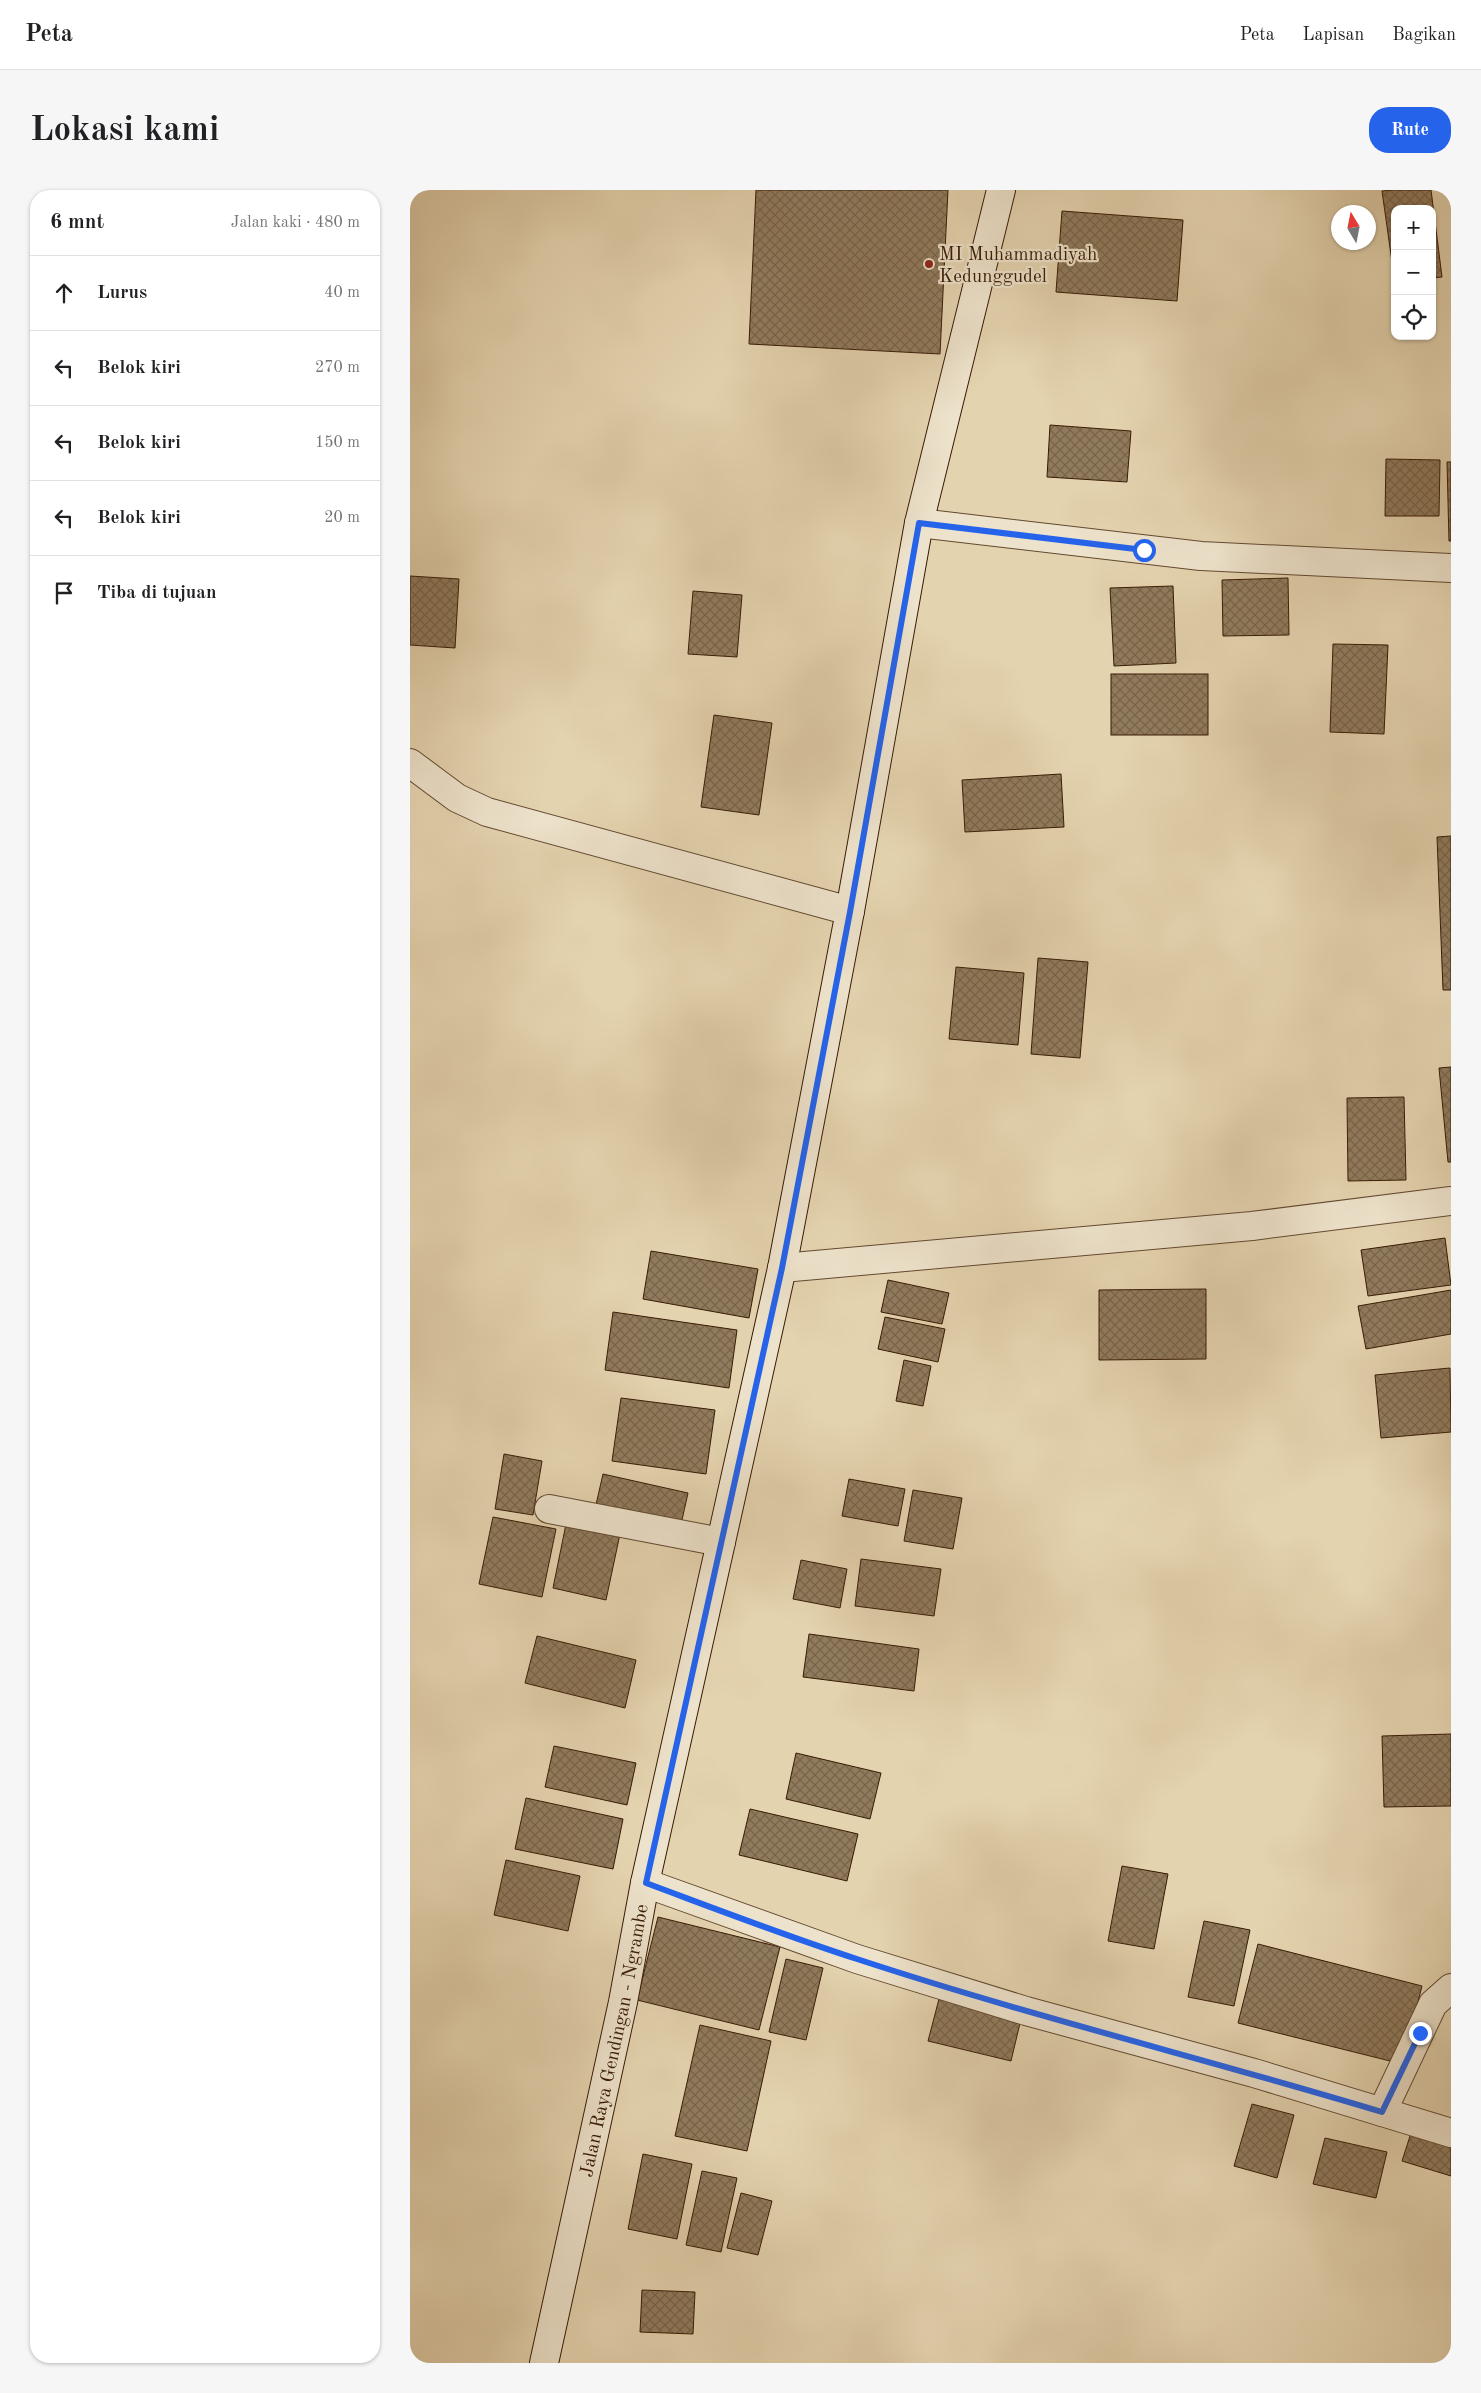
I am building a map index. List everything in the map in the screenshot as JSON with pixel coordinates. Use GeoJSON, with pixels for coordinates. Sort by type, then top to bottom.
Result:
{"type":"FeatureCollection","features":[{"type":"Feature","properties":{"kind":"street","name":"Jalan Raya Gendingan - Ngrambe"},"geometry":{"type":"LineString","coordinates":[[544,2363],[623,2002],[646,1883],[782,1268],[850,912],[919,523],[1001,190]]}},
{"type":"Feature","properties":{"kind":"street"},"geometry":{"type":"LineString","coordinates":[[919,523],[1201,556],[1451,568]]}},
{"type":"Feature","properties":{"kind":"street"},"geometry":{"type":"LineString","coordinates":[[410,763],[457,798],[488,812],[850,912]]}},
{"type":"Feature","properties":{"kind":"street"},"geometry":{"type":"LineString","coordinates":[[782,1268],[1252,1226],[1451,1201]]}},
{"type":"Feature","properties":{"kind":"street"},"geometry":{"type":"LineString","coordinates":[[549,1509],[721,1542]]}},
{"type":"Feature","properties":{"kind":"street"},"geometry":{"type":"LineString","coordinates":[[646,1883],[857,1959],[1026,2011],[1254,2073],[1451,2133]]}},
{"type":"Feature","properties":{"kind":"street"},"geometry":{"type":"LineString","coordinates":[[1382,2112],[1433,2004],[1451,1988]]}},
{"type":"Feature","properties":{"kind":"building"},"geometry":{"type":"Polygon","coordinates":[[[756,190],[948,190],[940,354],[749,344],[756,190]]]}},
{"type":"Feature","properties":{"kind":"building"},"geometry":{"type":"Polygon","coordinates":[[[1431,190],[1433,205],[1391,205],[1391,255],[1382,191],[1431,190]]]}},
{"type":"Feature","properties":{"kind":"building"},"geometry":{"type":"Polygon","coordinates":[[[1062,211],[1183,220],[1177,301],[1056,292],[1062,211]]]}},
{"type":"Feature","properties":{"kind":"building"},"geometry":{"type":"Polygon","coordinates":[[[1436,230],[1442,277],[1436,278],[1436,230]]]}},
{"type":"Feature","properties":{"kind":"building"},"geometry":{"type":"Polygon","coordinates":[[[1050,425],[1131,431],[1127,482],[1047,477],[1050,425]]]}},
{"type":"Feature","properties":{"kind":"building"},"geometry":{"type":"Polygon","coordinates":[[[1386,459],[1440,460],[1439,516],[1385,516],[1386,459]]]}},
{"type":"Feature","properties":{"kind":"building"},"geometry":{"type":"Polygon","coordinates":[[[1447,462],[1451,462],[1451,541],[1449,541],[1447,462]]]}},
{"type":"Feature","properties":{"kind":"building"},"geometry":{"type":"Polygon","coordinates":[[[410,576],[459,579],[455,648],[410,645],[410,576]]]}},
{"type":"Feature","properties":{"kind":"building"},"geometry":{"type":"Polygon","coordinates":[[[1288,578],[1289,635],[1223,636],[1222,580],[1288,578]]]}},
{"type":"Feature","properties":{"kind":"building"},"geometry":{"type":"Polygon","coordinates":[[[1173,586],[1176,663],[1114,666],[1110,588],[1173,586]]]}},
{"type":"Feature","properties":{"kind":"building"},"geometry":{"type":"Polygon","coordinates":[[[693,591],[742,595],[737,657],[688,654],[693,591]]]}},
{"type":"Feature","properties":{"kind":"building"},"geometry":{"type":"Polygon","coordinates":[[[1333,644],[1388,645],[1384,734],[1330,732],[1333,644]]]}},
{"type":"Feature","properties":{"kind":"building"},"geometry":{"type":"Polygon","coordinates":[[[1111,674],[1208,674],[1208,735],[1111,735],[1111,674]]]}},
{"type":"Feature","properties":{"kind":"building"},"geometry":{"type":"Polygon","coordinates":[[[714,715],[772,723],[759,815],[701,807],[714,715]]]}},
{"type":"Feature","properties":{"kind":"building"},"geometry":{"type":"Polygon","coordinates":[[[1061,774],[1064,827],[965,832],[962,780],[1061,774]]]}},
{"type":"Feature","properties":{"kind":"building"},"geometry":{"type":"Polygon","coordinates":[[[1451,836],[1451,990],[1443,990],[1437,837],[1451,836]]]}},
{"type":"Feature","properties":{"kind":"building"},"geometry":{"type":"Polygon","coordinates":[[[1038,958],[1088,962],[1080,1058],[1031,1054],[1038,958]]]}},
{"type":"Feature","properties":{"kind":"building"},"geometry":{"type":"Polygon","coordinates":[[[956,967],[1024,973],[1018,1045],[949,1039],[956,967]]]}},
{"type":"Feature","properties":{"kind":"building"},"geometry":{"type":"Polygon","coordinates":[[[1451,1067],[1451,1162],[1448,1162],[1439,1068],[1451,1067]]]}},
{"type":"Feature","properties":{"kind":"building"},"geometry":{"type":"Polygon","coordinates":[[[1404,1097],[1406,1180],[1348,1181],[1347,1098],[1404,1097]]]}},
{"type":"Feature","properties":{"kind":"building"},"geometry":{"type":"Polygon","coordinates":[[[1445,1238],[1451,1285],[1368,1296],[1361,1250],[1445,1238]]]}},
{"type":"Feature","properties":{"kind":"building"},"geometry":{"type":"Polygon","coordinates":[[[651,1251],[758,1269],[749,1318],[643,1299],[651,1251]]]}},
{"type":"Feature","properties":{"kind":"building"},"geometry":{"type":"Polygon","coordinates":[[[888,1280],[949,1293],[942,1324],[881,1312],[888,1280]]]}},
{"type":"Feature","properties":{"kind":"building"},"geometry":{"type":"Polygon","coordinates":[[[1206,1289],[1206,1359],[1099,1360],[1099,1290],[1206,1289]]]}},
{"type":"Feature","properties":{"kind":"building"},"geometry":{"type":"Polygon","coordinates":[[[1451,1290],[1451,1334],[1366,1349],[1358,1306],[1451,1290]]]}},
{"type":"Feature","properties":{"kind":"building"},"geometry":{"type":"Polygon","coordinates":[[[613,1312],[737,1330],[729,1388],[605,1370],[613,1312]]]}},
{"type":"Feature","properties":{"kind":"building"},"geometry":{"type":"Polygon","coordinates":[[[885,1317],[945,1329],[938,1362],[878,1349],[885,1317]]]}},
{"type":"Feature","properties":{"kind":"building"},"geometry":{"type":"Polygon","coordinates":[[[904,1360],[931,1366],[923,1406],[896,1401],[904,1360]]]}},
{"type":"Feature","properties":{"kind":"building"},"geometry":{"type":"Polygon","coordinates":[[[1450,1368],[1451,1432],[1381,1438],[1375,1375],[1450,1368]]]}},
{"type":"Feature","properties":{"kind":"building"},"geometry":{"type":"Polygon","coordinates":[[[621,1398],[715,1410],[706,1474],[612,1461],[621,1398]]]}},
{"type":"Feature","properties":{"kind":"building"},"geometry":{"type":"Polygon","coordinates":[[[504,1454],[542,1461],[533,1515],[495,1509],[504,1454]]]}},
{"type":"Feature","properties":{"kind":"building"},"geometry":{"type":"Polygon","coordinates":[[[603,1474],[688,1493],[680,1529],[595,1509],[603,1474]]]}},
{"type":"Feature","properties":{"kind":"building"},"geometry":{"type":"Polygon","coordinates":[[[849,1479],[905,1489],[898,1526],[842,1516],[849,1479]]]}},
{"type":"Feature","properties":{"kind":"building"},"geometry":{"type":"Polygon","coordinates":[[[913,1490],[962,1498],[953,1549],[904,1541],[913,1490]]]}},
{"type":"Feature","properties":{"kind":"building"},"geometry":{"type":"Polygon","coordinates":[[[493,1517],[556,1529],[542,1597],[479,1584],[493,1517]]]}},
{"type":"Feature","properties":{"kind":"building"},"geometry":{"type":"Polygon","coordinates":[[[566,1524],[620,1534],[606,1600],[553,1588],[566,1524]]]}},
{"type":"Feature","properties":{"kind":"building"},"geometry":{"type":"Polygon","coordinates":[[[861,1559],[941,1569],[934,1616],[855,1606],[861,1559]]]}},
{"type":"Feature","properties":{"kind":"building"},"geometry":{"type":"Polygon","coordinates":[[[801,1560],[847,1569],[840,1608],[793,1599],[801,1560]]]}},
{"type":"Feature","properties":{"kind":"building"},"geometry":{"type":"Polygon","coordinates":[[[809,1634],[919,1649],[914,1691],[803,1677],[809,1634]]]}},
{"type":"Feature","properties":{"kind":"building"},"geometry":{"type":"Polygon","coordinates":[[[537,1636],[636,1660],[625,1708],[525,1683],[537,1636]]]}},
{"type":"Feature","properties":{"kind":"building"},"geometry":{"type":"Polygon","coordinates":[[[1451,1734],[1451,1806],[1384,1807],[1382,1736],[1451,1734]]]}},
{"type":"Feature","properties":{"kind":"building"},"geometry":{"type":"Polygon","coordinates":[[[554,1746],[636,1763],[627,1805],[545,1787],[554,1746]]]}},
{"type":"Feature","properties":{"kind":"building"},"geometry":{"type":"Polygon","coordinates":[[[796,1753],[881,1773],[870,1819],[786,1799],[796,1753]]]}},
{"type":"Feature","properties":{"kind":"building"},"geometry":{"type":"Polygon","coordinates":[[[526,1798],[623,1819],[613,1869],[515,1849],[526,1798]]]}},
{"type":"Feature","properties":{"kind":"building"},"geometry":{"type":"Polygon","coordinates":[[[750,1809],[858,1834],[847,1881],[739,1855],[750,1809]]]}},
{"type":"Feature","properties":{"kind":"building"},"geometry":{"type":"Polygon","coordinates":[[[506,1860],[580,1876],[568,1931],[494,1915],[506,1860]]]}},
{"type":"Feature","properties":{"kind":"building"},"geometry":{"type":"Polygon","coordinates":[[[1122,1866],[1168,1874],[1154,1949],[1108,1941],[1122,1866]]]}},
{"type":"Feature","properties":{"kind":"building"},"geometry":{"type":"Polygon","coordinates":[[[658,1917],[780,1947],[759,2030],[637,2000],[658,1917]]]}},
{"type":"Feature","properties":{"kind":"building"},"geometry":{"type":"Polygon","coordinates":[[[1204,1921],[1250,1930],[1234,2006],[1188,1997],[1204,1921]]]}},
{"type":"Feature","properties":{"kind":"building"},"geometry":{"type":"Polygon","coordinates":[[[1258,1944],[1422,1986],[1402,2064],[1238,2023],[1258,1944]]]}},
{"type":"Feature","properties":{"kind":"building"},"geometry":{"type":"Polygon","coordinates":[[[786,1959],[823,1968],[806,2040],[769,2032],[786,1959]]]}},
{"type":"Feature","properties":{"kind":"building"},"geometry":{"type":"Polygon","coordinates":[[[939,1999],[1021,2019],[1011,2061],[928,2041],[939,1999]]]}},
{"type":"Feature","properties":{"kind":"building"},"geometry":{"type":"Polygon","coordinates":[[[700,2025],[771,2041],[747,2151],[675,2136],[700,2025]]]}},
{"type":"Feature","properties":{"kind":"building"},"geometry":{"type":"Polygon","coordinates":[[[1252,2104],[1294,2115],[1277,2178],[1234,2166],[1252,2104]]]}},
{"type":"Feature","properties":{"kind":"building"},"geometry":{"type":"Polygon","coordinates":[[[1411,2133],[1451,2145],[1451,2176],[1402,2161],[1411,2133]]]}},
{"type":"Feature","properties":{"kind":"building"},"geometry":{"type":"Polygon","coordinates":[[[1325,2138],[1387,2152],[1376,2198],[1313,2184],[1325,2138]]]}},
{"type":"Feature","properties":{"kind":"building"},"geometry":{"type":"Polygon","coordinates":[[[643,2154],[692,2164],[677,2239],[628,2229],[643,2154]]]}},
{"type":"Feature","properties":{"kind":"building"},"geometry":{"type":"Polygon","coordinates":[[[702,2171],[737,2178],[721,2252],[686,2245],[702,2171]]]}},
{"type":"Feature","properties":{"kind":"building"},"geometry":{"type":"Polygon","coordinates":[[[741,2193],[772,2201],[758,2255],[727,2248],[741,2193]]]}},
{"type":"Feature","properties":{"kind":"building"},"geometry":{"type":"Polygon","coordinates":[[[642,2290],[695,2292],[693,2334],[640,2332],[642,2290]]]}},
{"type":"Feature","properties":{"kind":"place","name":"MI Muhammadiyah Kedunggudel"},"geometry":{"type":"Point","coordinates":[929,264]}},
{"type":"Feature","properties":{"kind":"route"},"geometry":{"type":"LineString","coordinates":[[1144,550],[919,523],[850,912],[782,1268],[646,1883],[857,1959],[1026,2011],[1254,2073],[1382,2112],[1420,2033]]}}]}
